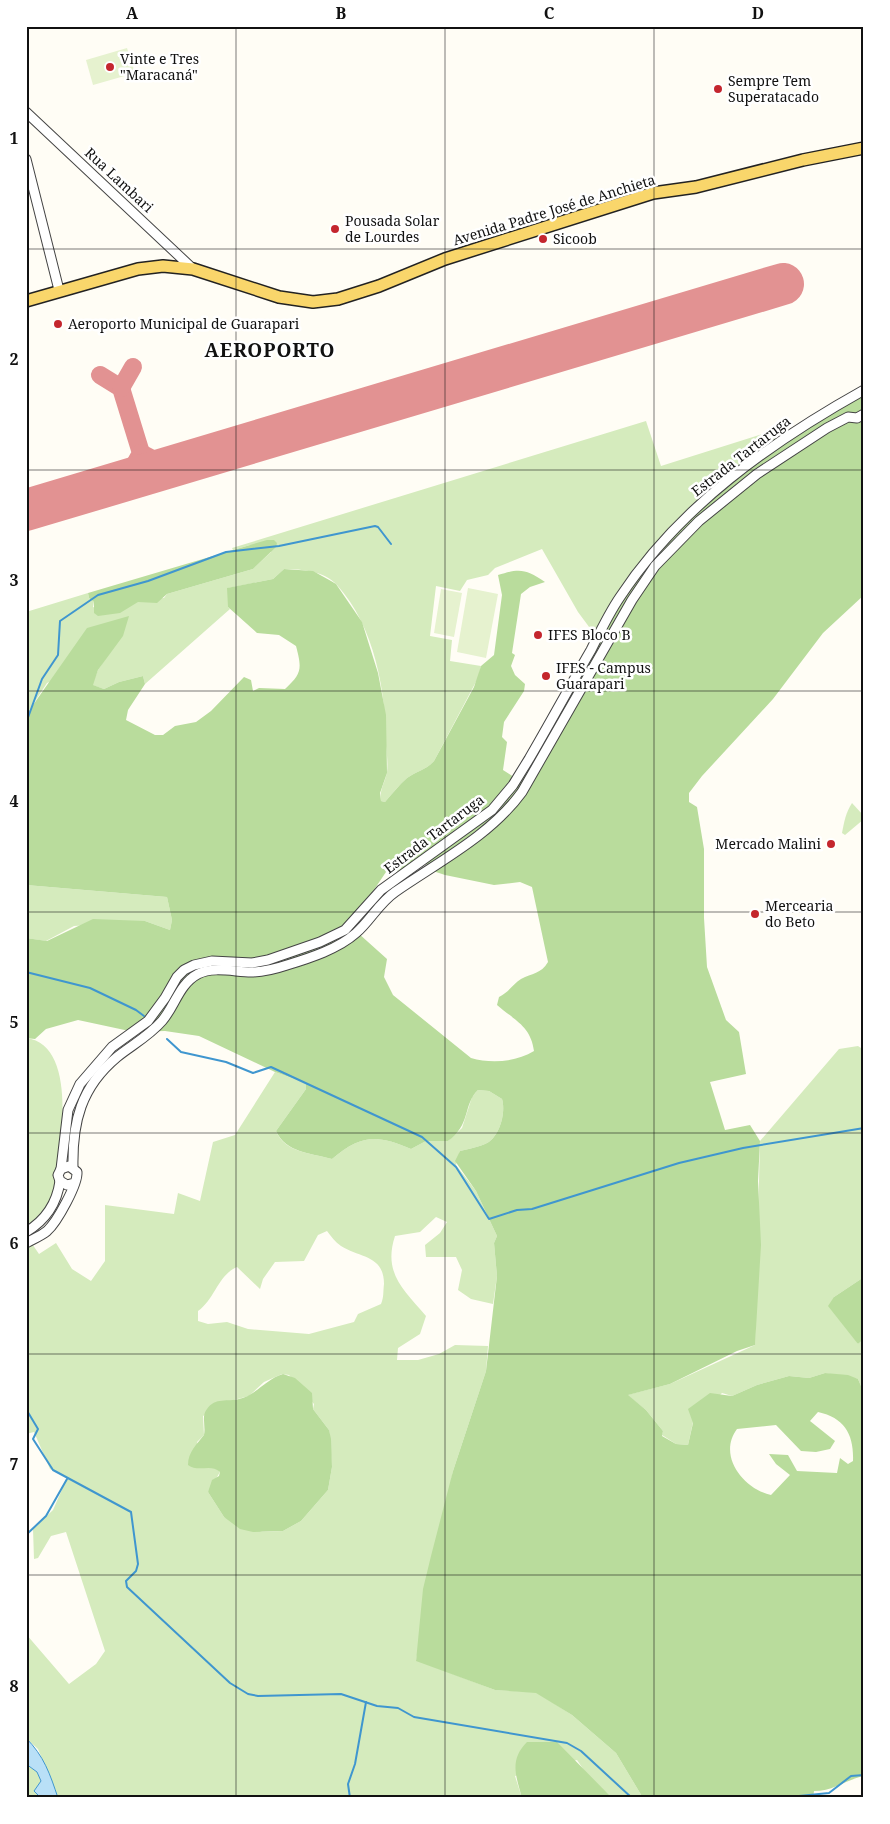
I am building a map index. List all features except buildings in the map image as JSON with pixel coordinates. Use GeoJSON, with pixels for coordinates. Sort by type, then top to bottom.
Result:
{"type":"FeatureCollection","features":[{"type":"Feature","properties":{"kind":"main road","name":"Avenida Padre José de Anchieta"},"geometry":{"type":"LineString","coordinates":[[26,301],[59,290],[138,269],[163,266],[193,269],[279,297],[325,302],[379,286],[445,259],[646,195],[696,187],[803,160],[864,148]]}},
{"type":"Feature","properties":{"kind":"street","name":"Rua Lambari"},"geometry":{"type":"LineString","coordinates":[[26,112],[193,269]]}},
{"type":"Feature","properties":{"kind":"street"},"geometry":{"type":"LineString","coordinates":[[26,159],[59,290]]}},
{"type":"Feature","properties":{"kind":"street","name":"Estrada Tartaruga"},"geometry":{"type":"LineString","coordinates":[[61,1169],[68,1110],[80,1084],[112,1047],[148,1021],[165,998],[177,977],[194,965],[212,962],[252,963],[268,960],[335,936],[354,923],[381,890],[492,810],[517,779],[620,597],[648,559],[704,500],[773,445],[822,412],[863,392]]}},
{"type":"Feature","properties":{"kind":"street","name":"Estrada Tartaruga"},"geometry":{"type":"LineString","coordinates":[[73,1168],[74,1128],[77,1113],[89,1090],[117,1057],[146,1036],[162,1021],[188,980],[200,973],[221,970],[266,972],[322,952],[348,940],[394,892],[489,826],[511,806],[522,792],[639,588],[655,566],[698,521],[757,474],[816,434],[848,417],[858,418],[864,414]]}},
{"type":"Feature","properties":{"kind":"street"},"geometry":{"type":"LineString","coordinates":[[26,1232],[36,1226],[50,1210],[60,1181],[58,1175],[61,1169],[69,1166],[73,1168],[77,1175],[57,1219],[48,1230],[26,1243]]}},
{"type":"Feature","properties":{"kind":"street"},"geometry":{"type":"LineString","coordinates":[[60,1181],[67,1185],[74,1183]]}},
{"type":"Feature","properties":{"kind":"green space","name":"Vinte e Tres \"Maracaná\""},"geometry":{"type":"Polygon","coordinates":[[[127,48],[135,73],[93,85],[86,60],[127,48]]]}},
{"type":"Feature","properties":{"kind":"green space"},"geometry":{"type":"Polygon","coordinates":[[[864,386],[864,595],[823,633],[773,699],[702,776],[689,793],[689,802],[697,807],[704,849],[704,918],[707,967],[726,1020],[739,1032],[746,1074],[710,1082],[725,1130],[750,1125],[760,1141],[758,1181],[761,1245],[755,1345],[737,1351],[670,1384],[628,1395],[646,1410],[663,1431],[662,1436],[676,1444],[688,1445],[693,1423],[688,1409],[710,1393],[732,1396],[757,1385],[789,1376],[809,1378],[825,1373],[848,1375],[858,1379],[864,1393],[864,1776],[828,1789],[814,1791],[813,1798],[643,1798],[616,1753],[572,1715],[536,1693],[495,1690],[416,1661],[423,1589],[453,1471],[486,1371],[497,1276],[494,1243],[497,1236],[476,1191],[455,1161],[460,1151],[477,1147],[492,1140],[501,1123],[502,1099],[489,1091],[478,1090],[470,1102],[464,1122],[448,1141],[426,1141],[411,1149],[388,1141],[369,1139],[352,1145],[332,1159],[293,1148],[280,1138],[276,1131],[306,1089],[306,1083],[275,1072],[199,1036],[165,1031],[134,1032],[78,1020],[46,1029],[35,1039],[26,1038],[26,938],[47,941],[93,919],[145,921],[170,930],[172,920],[167,897],[26,885],[26,715],[87,628],[129,616],[123,636],[98,670],[93,685],[104,689],[119,682],[143,676],[145,684],[128,710],[126,720],[155,735],[163,735],[175,726],[196,722],[211,711],[244,677],[251,680],[253,691],[259,688],[285,689],[298,674],[300,665],[296,646],[279,635],[257,633],[228,607],[227,588],[273,579],[284,569],[313,571],[336,584],[362,622],[378,673],[386,715],[387,773],[380,793],[381,801],[385,802],[407,778],[434,761],[474,687],[481,666],[494,655],[502,595],[498,575],[512,571],[523,571],[533,574],[545,582],[530,587],[521,594],[512,653],[515,655],[511,666],[515,675],[525,684],[524,691],[504,722],[502,737],[507,742],[503,770],[514,777],[604,628],[662,537],[709,491],[782,437],[864,386]],[[421,859],[403,870],[386,872],[359,912],[348,924],[387,959],[384,977],[393,995],[471,1058],[503,1061],[527,1055],[534,1051],[529,1035],[521,1024],[497,1005],[499,997],[515,983],[536,973],[548,962],[532,887],[520,882],[494,885],[445,875],[433,871],[421,859]],[[818,1412],[810,1421],[835,1441],[830,1449],[816,1452],[801,1451],[776,1425],[737,1429],[732,1439],[730,1450],[736,1470],[743,1479],[761,1492],[771,1495],[790,1475],[776,1464],[769,1454],[788,1455],[797,1471],[837,1473],[840,1458],[848,1464],[853,1461],[852,1443],[846,1429],[835,1419],[818,1412]]]}},
{"type":"Feature","properties":{"kind":"green space"},"geometry":{"type":"Polygon","coordinates":[[[646,421],[661,466],[775,430],[778,440],[709,491],[662,537],[598,639],[578,612],[542,549],[495,568],[488,575],[467,580],[460,591],[436,586],[430,636],[452,640],[450,661],[481,666],[478,678],[434,761],[407,778],[385,802],[381,801],[381,790],[387,772],[384,704],[376,661],[361,620],[350,602],[332,580],[312,572],[284,569],[273,579],[228,588],[228,607],[230,609],[145,684],[143,676],[119,682],[104,689],[92,685],[98,670],[108,655],[47,683],[26,715],[26,612],[88,593],[89,598],[94,602],[93,607],[111,612],[119,611],[139,601],[164,598],[167,594],[253,569],[271,552],[250,545],[233,550],[232,548],[646,421]]]}},
{"type":"Feature","properties":{"kind":"green space"},"geometry":{"type":"Polygon","coordinates":[[[267,540],[274,540],[277,543],[276,547],[253,569],[167,594],[157,603],[138,602],[120,613],[98,616],[94,613],[94,602],[89,598],[88,593],[267,540]]]}},
{"type":"Feature","properties":{"kind":"green space"},"geometry":{"type":"Polygon","coordinates":[[[468,588],[498,594],[486,658],[457,652],[468,588]]]}},
{"type":"Feature","properties":{"kind":"green space"},"geometry":{"type":"Polygon","coordinates":[[[441,589],[462,593],[454,637],[434,633],[441,589]]]}},
{"type":"Feature","properties":{"kind":"green space"},"geometry":{"type":"Polygon","coordinates":[[[852,803],[863,815],[864,819],[845,835],[842,833],[852,803]]]}},
{"type":"Feature","properties":{"kind":"green space"},"geometry":{"type":"Polygon","coordinates":[[[26,885],[167,897],[172,920],[170,930],[145,921],[74,926],[46,941],[26,938],[26,885]]]}},
{"type":"Feature","properties":{"kind":"green space"},"geometry":{"type":"Polygon","coordinates":[[[26,1038],[44,1045],[55,1061],[61,1083],[63,1108],[52,1202],[45,1213],[26,1227],[26,1038]]]}},
{"type":"Feature","properties":{"kind":"green space"},"geometry":{"type":"Polygon","coordinates":[[[858,1046],[864,1050],[864,1277],[834,1297],[858,1344],[864,1339],[864,1393],[858,1379],[825,1373],[809,1378],[789,1376],[757,1385],[732,1396],[722,1393],[693,1422],[688,1445],[676,1444],[662,1435],[663,1431],[646,1410],[627,1395],[670,1384],[755,1345],[760,1141],[839,1049],[858,1046]]]}},
{"type":"Feature","properties":{"kind":"green space"},"geometry":{"type":"Polygon","coordinates":[[[275,1072],[306,1083],[306,1089],[276,1131],[280,1138],[292,1148],[332,1159],[352,1145],[369,1139],[388,1141],[411,1149],[426,1141],[448,1141],[462,1128],[472,1097],[478,1090],[489,1091],[502,1099],[501,1123],[492,1140],[477,1147],[460,1151],[456,1165],[476,1191],[497,1236],[494,1243],[497,1276],[493,1304],[471,1299],[458,1290],[462,1270],[456,1257],[426,1257],[425,1245],[440,1233],[447,1222],[436,1217],[420,1232],[395,1236],[392,1249],[393,1270],[397,1280],[426,1316],[420,1334],[398,1348],[397,1360],[418,1360],[439,1354],[455,1345],[488,1346],[486,1371],[453,1471],[416,1660],[495,1690],[536,1692],[572,1715],[616,1753],[643,1798],[612,1798],[588,1776],[577,1760],[515,1776],[522,1798],[58,1798],[38,1749],[26,1738],[26,1634],[69,1684],[96,1664],[105,1651],[66,1532],[51,1536],[38,1558],[34,1559],[33,1529],[53,1510],[67,1478],[50,1469],[34,1432],[26,1434],[26,1235],[39,1254],[56,1243],[72,1269],[91,1281],[105,1261],[105,1205],[174,1214],[178,1193],[200,1201],[213,1142],[235,1135],[275,1072]],[[327,1231],[318,1235],[304,1261],[275,1262],[263,1279],[260,1289],[237,1267],[231,1271],[198,1311],[198,1321],[208,1324],[227,1322],[248,1329],[309,1334],[354,1322],[358,1314],[381,1304],[384,1284],[380,1268],[370,1259],[341,1246],[327,1231]],[[282,1374],[264,1382],[249,1396],[234,1400],[203,1416],[204,1435],[197,1442],[205,1468],[216,1468],[220,1472],[208,1492],[224,1517],[262,1532],[283,1531],[301,1521],[328,1490],[332,1467],[329,1430],[313,1409],[314,1404],[289,1375],[282,1374]]]}},
{"type":"Feature","properties":{"kind":"green space"},"geometry":{"type":"Polygon","coordinates":[[[864,1277],[864,1339],[858,1344],[828,1306],[834,1297],[864,1277]]]}},
{"type":"Feature","properties":{"kind":"green space"},"geometry":{"type":"Polygon","coordinates":[[[283,1374],[295,1378],[312,1393],[313,1409],[329,1430],[332,1467],[328,1490],[301,1521],[283,1531],[253,1532],[240,1529],[224,1517],[208,1492],[212,1480],[219,1476],[220,1472],[212,1468],[192,1467],[188,1465],[188,1460],[193,1448],[204,1435],[204,1415],[210,1405],[218,1401],[235,1400],[245,1397],[283,1374]]]}},
{"type":"Feature","properties":{"kind":"green space"},"geometry":{"type":"Polygon","coordinates":[[[527,1742],[557,1742],[612,1798],[522,1798],[516,1775],[516,1762],[521,1749],[527,1742]]]}},
{"type":"Feature","properties":{"kind":"green space"},"geometry":{"type":"Polygon","coordinates":[[[26,1764],[37,1772],[41,1781],[37,1795],[41,1798],[26,1798],[26,1764]]]}},
{"type":"Feature","properties":{"kind":"water"},"geometry":{"type":"Polygon","coordinates":[[[26,1738],[42,1759],[58,1798],[41,1798],[34,1791],[41,1781],[37,1772],[26,1764],[26,1738]]]}},
{"type":"Feature","properties":{"kind":"waterway"},"geometry":{"type":"LineString","coordinates":[[26,723],[42,679],[58,655],[60,621],[98,595],[148,581],[226,552],[279,546],[375,526],[378,527],[391,544]]}},
{"type":"Feature","properties":{"kind":"waterway"},"geometry":{"type":"LineString","coordinates":[[26,972],[90,988],[136,1010],[144,1016]]}},
{"type":"Feature","properties":{"kind":"waterway"},"geometry":{"type":"LineString","coordinates":[[167,1039],[181,1052],[226,1062],[253,1073],[271,1067],[422,1137],[456,1167],[489,1219],[517,1210],[532,1209],[679,1163],[743,1148],[864,1128]]}},
{"type":"Feature","properties":{"kind":"waterway"},"geometry":{"type":"LineString","coordinates":[[26,1409],[38,1429],[33,1439],[53,1470],[131,1512],[138,1564],[136,1571],[126,1581],[127,1587],[230,1683],[248,1694],[258,1696],[341,1694],[377,1706],[398,1708],[414,1717],[567,1743],[581,1751],[632,1798]]}},
{"type":"Feature","properties":{"kind":"waterway"},"geometry":{"type":"LineString","coordinates":[[26,1535],[46,1516],[67,1479]]}},
{"type":"Feature","properties":{"kind":"waterway"},"geometry":{"type":"LineString","coordinates":[[350,1798],[348,1784],[355,1764],[366,1702]]}},
{"type":"Feature","properties":{"kind":"waterway"},"geometry":{"type":"LineString","coordinates":[[779,1798],[829,1793],[851,1776],[864,1775]]}},
{"type":"Feature","properties":{"kind":"taxiway"},"geometry":{"type":"LineString","coordinates":[[121,388],[133,367]]}},
{"type":"Feature","properties":{"kind":"taxiway"},"geometry":{"type":"LineString","coordinates":[[100,375],[121,388],[141,453],[131,471],[112,484]]}},
{"type":"Feature","properties":{"kind":"taxiway"},"geometry":{"type":"LineString","coordinates":[[141,453],[160,463],[182,463]]}},
{"type":"Feature","properties":{"kind":"runway"},"geometry":{"type":"LineString","coordinates":[[26,510],[783,284]]}},
{"type":"Feature","properties":{"kind":"place","name":"Vinte e Tres \"Maracaná\""},"geometry":{"type":"Point","coordinates":[110,67]}},
{"type":"Feature","properties":{"kind":"place","name":"Sempre Tem Superatacado"},"geometry":{"type":"Point","coordinates":[718,89]}},
{"type":"Feature","properties":{"kind":"place","name":"Pousada Solar de Lourdes"},"geometry":{"type":"Point","coordinates":[335,229]}},
{"type":"Feature","properties":{"kind":"place","name":"Sicoob"},"geometry":{"type":"Point","coordinates":[543,239]}},
{"type":"Feature","properties":{"kind":"place","name":"Aeroporto Municipal de Guarapari"},"geometry":{"type":"Point","coordinates":[58,324]}},
{"type":"Feature","properties":{"kind":"place","name":"IFES Bloco B"},"geometry":{"type":"Point","coordinates":[538,635]}},
{"type":"Feature","properties":{"kind":"place","name":"IFES - Campus Guarapari"},"geometry":{"type":"Point","coordinates":[546,676]}},
{"type":"Feature","properties":{"kind":"place","name":"Mercado Malini"},"geometry":{"type":"Point","coordinates":[831,844]}},
{"type":"Feature","properties":{"kind":"place","name":"Mercearia do Beto"},"geometry":{"type":"Point","coordinates":[755,914]}},
{"type":"Feature","properties":{"kind":"district","name":"AEROPORTO"},"geometry":{"type":"Point","coordinates":[270,350]}}]}
